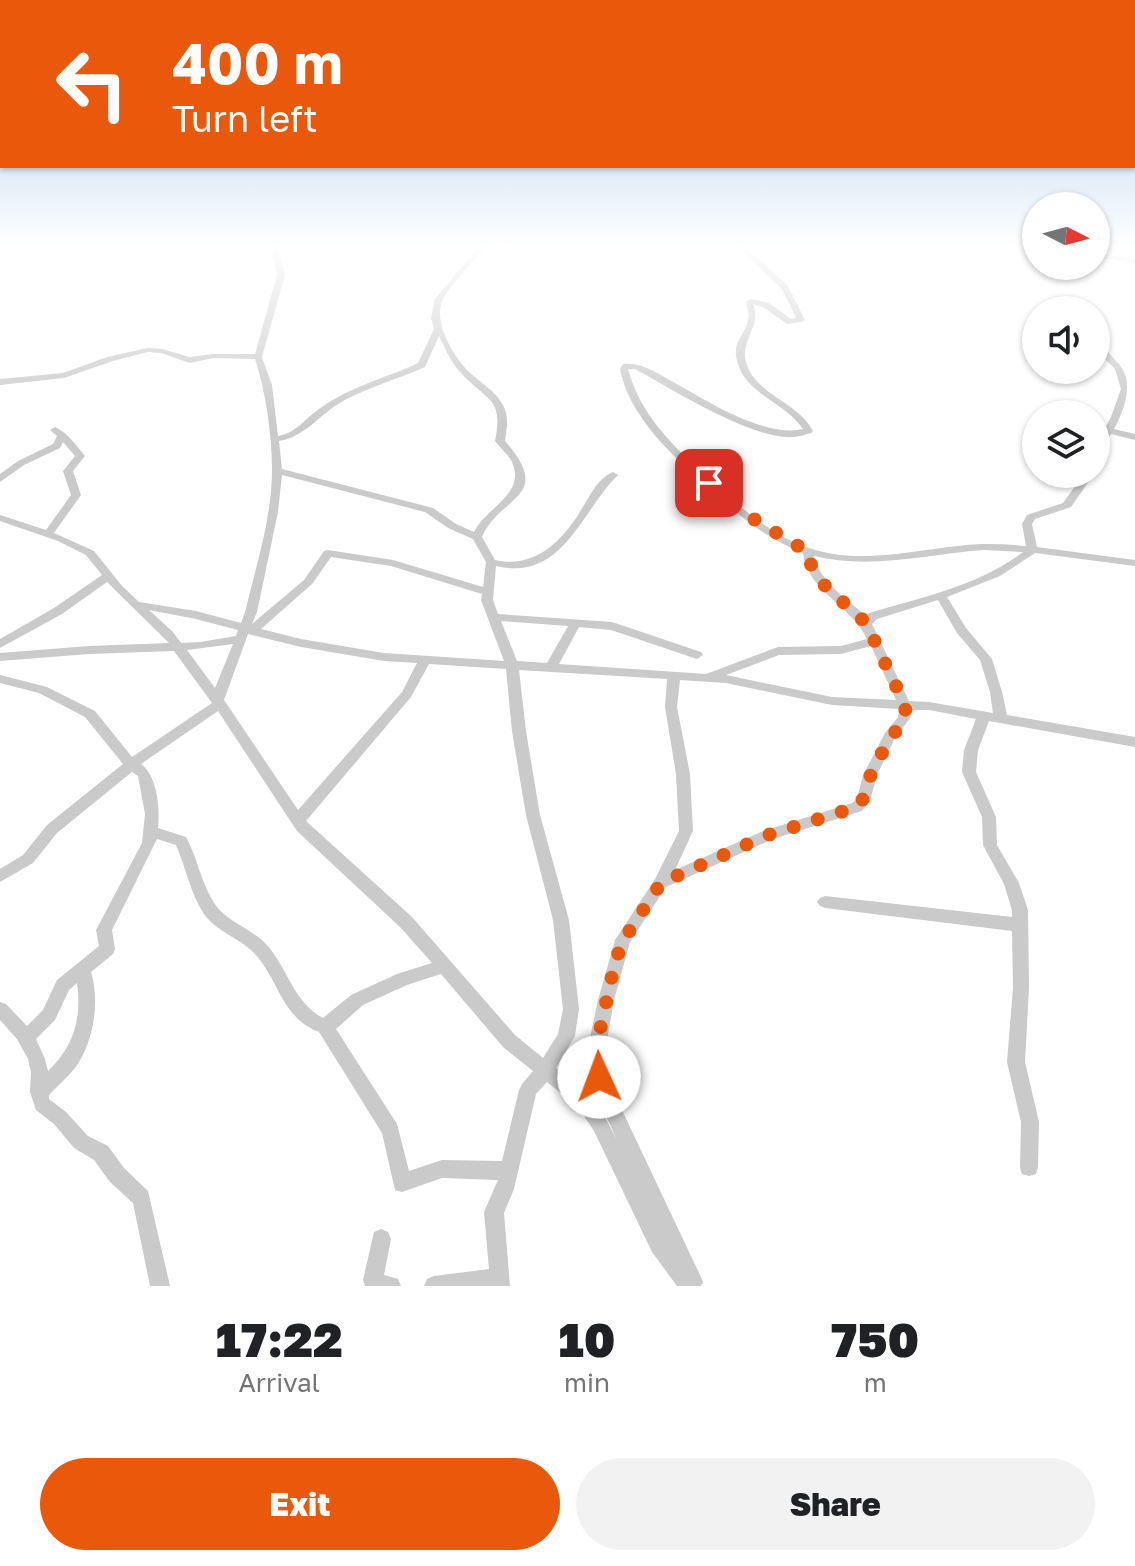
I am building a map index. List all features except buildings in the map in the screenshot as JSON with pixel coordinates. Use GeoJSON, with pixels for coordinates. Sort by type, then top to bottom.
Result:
{"type":"FeatureCollection","features":[{"type":"Feature","properties":{"kind":"street"},"geometry":{"type":"LineString","coordinates":[[0,876],[28,859],[52,829],[132,764],[218,702],[246,633],[273,512],[277,471],[274,439],[268,385],[258,357],[273,304]]}},
{"type":"Feature","properties":{"kind":"street"},"geometry":{"type":"LineString","coordinates":[[438,304],[438,329],[458,363],[482,384],[502,411],[505,422],[500,441],[515,456],[521,473],[518,489],[499,512],[483,525],[477,537]]}},
{"type":"Feature","properties":{"kind":"street"},"geometry":{"type":"LineString","coordinates":[[750,304],[755,315],[740,343],[738,355],[747,376],[763,395],[799,417],[808,431],[799,435],[788,434],[726,414],[637,366],[626,366],[625,375],[644,417],[662,439],[747,515],[808,552],[845,557],[982,547],[1135,563]]}},
{"type":"Feature","properties":{"kind":"street"},"geometry":{"type":"LineString","coordinates":[[763,304],[790,322],[801,320],[793,304]]}},
{"type":"Feature","properties":{"kind":"street"},"geometry":{"type":"LineString","coordinates":[[274,439],[301,432],[319,413],[374,382],[419,367],[425,362],[438,329]]}},
{"type":"Feature","properties":{"kind":"street"},"geometry":{"type":"LineString","coordinates":[[0,382],[64,375],[148,350],[190,360],[213,356],[258,357]]}},
{"type":"Feature","properties":{"kind":"street"},"geometry":{"type":"LineString","coordinates":[[1110,360],[1119,368],[1124,394],[1110,429]]}},
{"type":"Feature","properties":{"kind":"street"},"geometry":{"type":"LineString","coordinates":[[1110,431],[1135,437]]}},
{"type":"Feature","properties":{"kind":"street"},"geometry":{"type":"LineString","coordinates":[[0,479],[21,463],[57,446],[58,432],[80,456],[68,471],[76,495],[48,534]]}},
{"type":"Feature","properties":{"kind":"street"},"geometry":{"type":"LineString","coordinates":[[277,471],[421,507],[477,537],[491,562],[486,592],[512,665],[533,815],[561,920],[570,1023],[545,1071],[526,1095],[510,1171],[493,1214],[499,1282],[434,1286]]}},
{"type":"Feature","properties":{"kind":"street"},"geometry":{"type":"LineString","coordinates":[[491,562],[511,567],[537,563],[580,520],[598,489],[613,475]]}},
{"type":"Feature","properties":{"kind":"street"},"geometry":{"type":"LineString","coordinates":[[1032,550],[1028,528],[1031,517],[1067,505],[1079,488]]}},
{"type":"Feature","properties":{"kind":"street"},"geometry":{"type":"LineString","coordinates":[[0,518],[48,534],[90,553],[108,576],[179,648],[297,821],[329,854],[406,922],[509,1041],[584,1101],[593,1112],[644,1219],[659,1245],[692,1286]]}},
{"type":"Feature","properties":{"kind":"street"},"geometry":{"type":"LineString","coordinates":[[866,623],[873,616],[941,596],[1001,572],[1032,550]]}},
{"type":"Feature","properties":{"kind":"street"},"geometry":{"type":"LineString","coordinates":[[661,883],[768,835],[857,807],[863,801],[870,775],[890,736],[904,718],[904,703],[866,623],[821,582],[809,561],[808,552]]}},
{"type":"Feature","properties":{"kind":"street"},"geometry":{"type":"LineString","coordinates":[[0,657],[89,650],[179,648],[246,633],[308,582],[328,553],[393,563],[486,592]]}},
{"type":"Feature","properties":{"kind":"street"},"geometry":{"type":"LineString","coordinates":[[0,644],[58,611],[108,576]]}},
{"type":"Feature","properties":{"kind":"street"},"geometry":{"type":"LineString","coordinates":[[941,596],[961,630],[986,659],[996,692],[992,718],[971,750],[969,772],[989,817],[990,845],[1016,895],[1021,925],[1021,1018],[1016,1062],[1018,1082],[1030,1122],[1029,1167]]}},
{"type":"Feature","properties":{"kind":"street"},"geometry":{"type":"LineString","coordinates":[[136,604],[196,615],[246,633],[344,651],[550,669],[708,677],[832,701],[904,703],[1135,742]]}},
{"type":"Feature","properties":{"kind":"street"},"geometry":{"type":"LineString","coordinates":[[493,617],[612,626],[697,655]]}},
{"type":"Feature","properties":{"kind":"street"},"geometry":{"type":"LineString","coordinates":[[550,669],[576,622]]}},
{"type":"Feature","properties":{"kind":"street"},"geometry":{"type":"LineString","coordinates":[[708,677],[778,651],[841,650],[873,641]]}},
{"type":"Feature","properties":{"kind":"street"},"geometry":{"type":"LineString","coordinates":[[297,821],[399,705],[425,659]]}},
{"type":"Feature","properties":{"kind":"street"},"geometry":{"type":"LineString","coordinates":[[674,676],[671,707],[683,774],[687,821],[682,841],[661,883],[628,933],[616,958],[598,1039],[597,1066],[603,1090],[692,1286]]}},
{"type":"Feature","properties":{"kind":"street"},"geometry":{"type":"LineString","coordinates":[[0,679],[43,690],[86,711],[144,774],[149,789],[151,832],[132,879],[104,930],[108,947],[63,985],[50,1012],[25,1039]]}},
{"type":"Feature","properties":{"kind":"street"},"geometry":{"type":"LineString","coordinates":[[151,832],[181,841],[194,879],[213,915],[258,947],[303,1013],[325,1027],[391,1130],[402,1183],[442,1169],[510,1171]]}},
{"type":"Feature","properties":{"kind":"street"},"geometry":{"type":"LineString","coordinates":[[825,902],[1021,925]]}},
{"type":"Feature","properties":{"kind":"street"},"geometry":{"type":"LineString","coordinates":[[325,1027],[357,1000],[403,979],[446,966]]}},
{"type":"Feature","properties":{"kind":"street"},"geometry":{"type":"LineString","coordinates":[[39,1092],[61,1071],[80,1042],[88,991],[82,970]]}},
{"type":"Feature","properties":{"kind":"street"},"geometry":{"type":"LineString","coordinates":[[0,1009],[12,1019],[39,1067],[42,1104],[60,1118],[81,1142],[101,1153],[117,1175],[141,1198],[160,1286]]}},
{"type":"Feature","properties":{"kind":"street"},"geometry":{"type":"LineString","coordinates":[[381,1239],[373,1280],[377,1284],[391,1286]]}},
{"type":"Feature","properties":{"kind":"route"},"geometry":{"type":"LineString","coordinates":[[599,1077],[596,1052],[616,958],[623,940],[661,883],[768,835],[857,807],[863,801],[870,775],[890,736],[906,713],[866,623],[821,582],[809,561],[808,552],[747,515],[709,483]]}}]}
